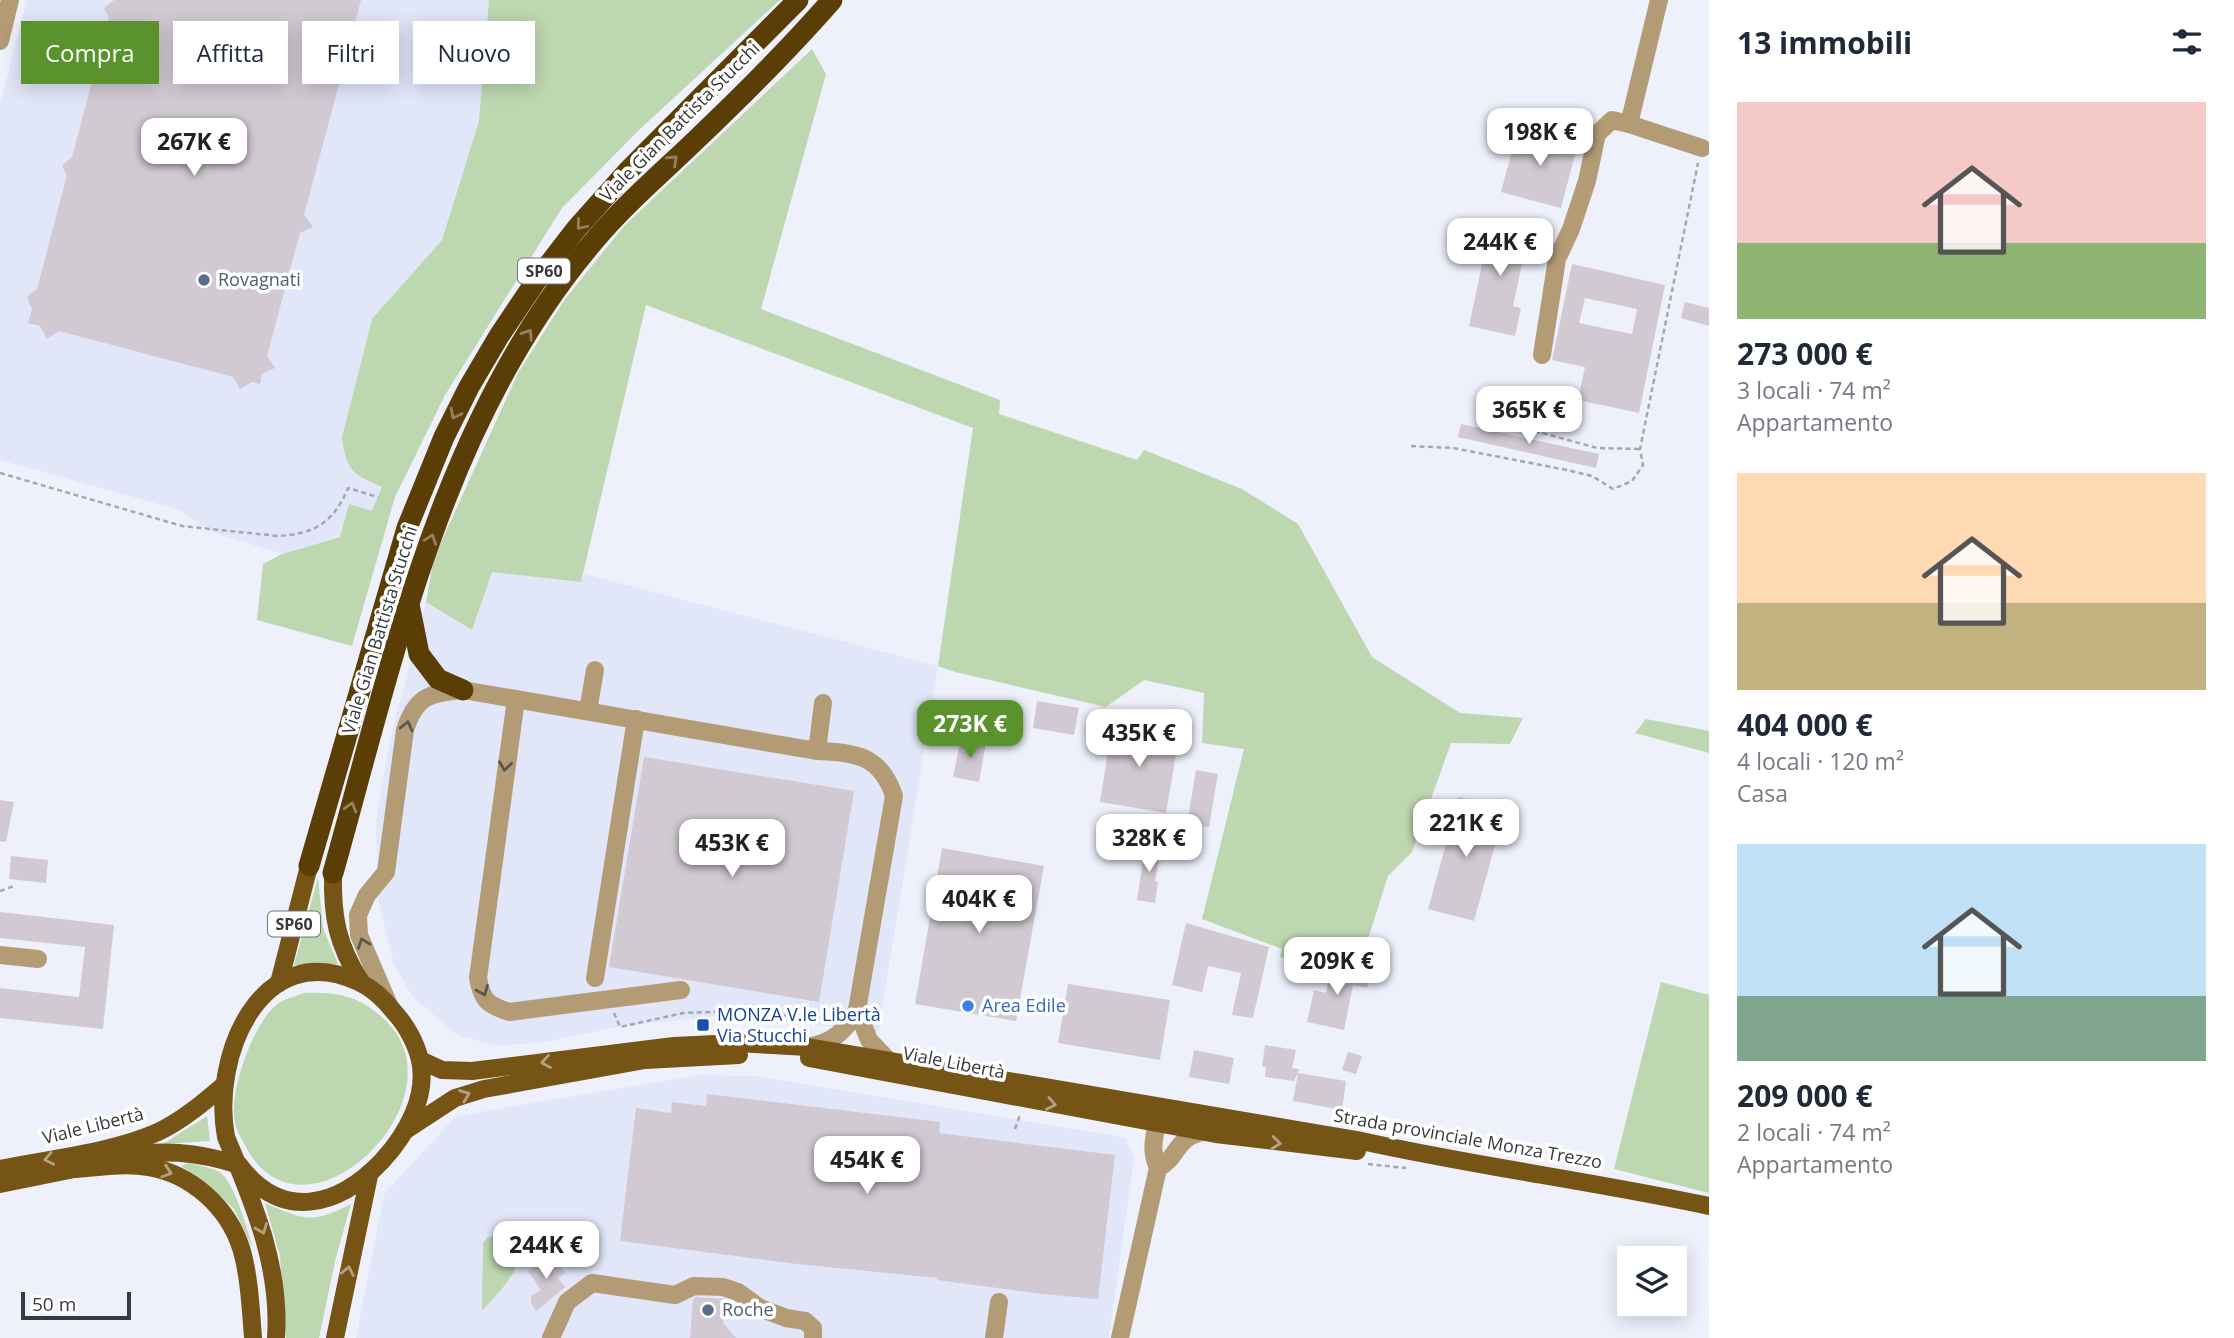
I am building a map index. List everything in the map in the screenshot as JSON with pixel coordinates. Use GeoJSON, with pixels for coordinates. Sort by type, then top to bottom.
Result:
{"type":"FeatureCollection","features":[{"type":"Feature","properties":{"kind":"highway"},"geometry":{"type":"LineString","coordinates":[[773,26],[789,0]]}},
{"type":"Feature","properties":{"kind":"highway","name":"Viale Gian Battista Stucchi"},"geometry":{"type":"LineString","coordinates":[[309,866],[407,528],[444,437],[469,387],[536,281],[578,228],[627,172],[798,0]]}},
{"type":"Feature","properties":{"kind":"highway","name":"Viale Gian Battista Stucchi"},"geometry":{"type":"LineString","coordinates":[[333,873],[409,604],[433,532],[475,432],[512,358],[593,242],[832,0]]}},
{"type":"Feature","properties":{"kind":"highway"},"geometry":{"type":"LineString","coordinates":[[816,18],[841,0]]}},
{"type":"Feature","properties":{"kind":"highway"},"geometry":{"type":"LineString","coordinates":[[409,604],[419,654],[438,679],[463,690]]}},
{"type":"Feature","properties":{"kind":"main road","name":"Viale Gian Battista Stucchi"},"geometry":{"type":"LineString","coordinates":[[279,982],[309,866]]}},
{"type":"Feature","properties":{"kind":"main road","name":"Viale Gian Battista Stucchi"},"geometry":{"type":"LineString","coordinates":[[333,873],[332,906],[338,938],[347,960],[361,982]]}},
{"type":"Feature","properties":{"kind":"main road","name":"Viale Gian Battista Stucchi"},"geometry":{"type":"LineString","coordinates":[[239,1165],[250,1180],[275,1197],[292,1202],[321,1201],[352,1188],[369,1176],[406,1130],[419,1093],[420,1060],[401,1020],[372,989],[346,976],[320,972],[305,973],[279,982],[251,1007],[232,1050],[224,1085],[223,1122],[226,1137],[239,1165],[268,1249],[277,1300],[277,1337]]}},
{"type":"Feature","properties":{"kind":"main road","name":"Viale Libertà"},"geometry":{"type":"LineString","coordinates":[[420,1060],[442,1070],[464,1072],[674,1046],[736,1043],[808,1046],[1175,1102],[1220,1117]]}},
{"type":"Feature","properties":{"kind":"main road","name":"Viale Libertà"},"geometry":{"type":"LineString","coordinates":[[406,1130],[455,1098],[484,1089],[645,1060],[742,1055],[816,1059],[1255,1140],[1419,1154]]}},
{"type":"Feature","properties":{"kind":"main road","name":"Viale Libertà"},"geometry":{"type":"LineString","coordinates":[[0,1169],[116,1145],[150,1135],[190,1112],[224,1085]]}},
{"type":"Feature","properties":{"kind":"main road","name":"Strada provinciale Monza Trezzo"},"geometry":{"type":"LineString","coordinates":[[1220,1117],[1357,1140],[1419,1154],[1610,1185],[1709,1206]]}},
{"type":"Feature","properties":{"kind":"main road","name":"Viale Libertà"},"geometry":{"type":"LineString","coordinates":[[0,1184],[125,1157],[170,1151],[205,1155],[239,1165]]}},
{"type":"Feature","properties":{"kind":"main road"},"geometry":{"type":"LineString","coordinates":[[75,1169],[150,1167],[180,1177],[202,1191],[230,1224],[241,1248],[253,1338]]}},
{"type":"Feature","properties":{"kind":"main road","name":"Viale Gian Battista Stucchi"},"geometry":{"type":"LineString","coordinates":[[335,1338],[369,1176]]}},
{"type":"Feature","properties":{"kind":"street"},"geometry":{"type":"LineString","coordinates":[[0,41],[10,0]]}},
{"type":"Feature","properties":{"kind":"street"},"geometry":{"type":"LineString","coordinates":[[1629,124],[1659,0]]}},
{"type":"Feature","properties":{"kind":"street"},"geometry":{"type":"LineString","coordinates":[[1542,355],[1557,259],[1571,229],[1587,181],[1597,134],[1612,120],[1702,148]]}},
{"type":"Feature","properties":{"kind":"street"},"geometry":{"type":"LineString","coordinates":[[588,711],[595,670]]}},
{"type":"Feature","properties":{"kind":"street"},"geometry":{"type":"LineString","coordinates":[[389,1005],[359,935],[358,915],[367,895],[386,872],[405,730],[411,710],[421,700],[441,692],[463,690],[817,751],[859,755],[880,769],[890,783],[894,796],[857,1010],[845,1030],[834,1039],[808,1046]]}},
{"type":"Feature","properties":{"kind":"street"},"geometry":{"type":"LineString","coordinates":[[516,699],[478,978],[481,993],[490,1006],[509,1012],[681,990]]}},
{"type":"Feature","properties":{"kind":"street"},"geometry":{"type":"LineString","coordinates":[[817,751],[823,703]]}},
{"type":"Feature","properties":{"kind":"street"},"geometry":{"type":"LineString","coordinates":[[595,978],[635,719]]}},
{"type":"Feature","properties":{"kind":"street"},"geometry":{"type":"LineString","coordinates":[[0,955],[38,959]]}},
{"type":"Feature","properties":{"kind":"street"},"geometry":{"type":"LineString","coordinates":[[857,1010],[870,1040],[887,1059]]}},
{"type":"Feature","properties":{"kind":"street"},"geometry":{"type":"LineString","coordinates":[[1120,1338],[1158,1168],[1152,1146],[1157,1124]]}},
{"type":"Feature","properties":{"kind":"street"},"geometry":{"type":"LineString","coordinates":[[1158,1168],[1167,1163],[1180,1143],[1203,1132]]}},
{"type":"Feature","properties":{"kind":"street"},"geometry":{"type":"LineString","coordinates":[[551,1338],[567,1302],[592,1283],[675,1295],[694,1286],[723,1287],[738,1292],[760,1308],[786,1318],[805,1321],[813,1328],[813,1338]]}},
{"type":"Feature","properties":{"kind":"street"},"geometry":{"type":"LineString","coordinates":[[994,1338],[999,1302]]}},
{"type":"Feature","properties":{"kind":"path"},"geometry":{"type":"LineString","coordinates":[[1411,446],[1453,448],[1567,470],[1592,476],[1613,489],[1632,481],[1643,465],[1640,449],[1702,148]]}},
{"type":"Feature","properties":{"kind":"path"},"geometry":{"type":"LineString","coordinates":[[1477,415],[1597,448],[1640,449]]}},
{"type":"Feature","properties":{"kind":"path"},"geometry":{"type":"LineString","coordinates":[[0,473],[182,526],[278,536],[293,535],[324,522],[340,508],[348,488],[378,497]]}},
{"type":"Feature","properties":{"kind":"path"},"geometry":{"type":"LineString","coordinates":[[0,891],[14,886]]}},
{"type":"Feature","properties":{"kind":"path"},"geometry":{"type":"LineString","coordinates":[[1015,1129],[1021,1111]]}},
{"type":"Feature","properties":{"kind":"shaded area","name":"Rovagnati"},"geometry":{"type":"Polygon","coordinates":[[[27,0],[489,0],[487,21],[413,21],[413,84],[482,84],[479,121],[442,240],[372,319],[342,437],[344,456],[367,482],[382,487],[372,512],[340,536],[282,554],[206,530],[180,510],[0,460],[0,104],[21,23],[21,84],[159,84],[159,21],[22,21],[27,0]]]}},
{"type":"Feature","properties":{"kind":"shaded area"},"geometry":{"type":"Polygon","coordinates":[[[492,571],[581,581],[584,574],[938,666],[878,1033],[736,1014],[622,1026],[544,1042],[497,1046],[457,1035],[413,997],[394,965],[378,900],[376,821],[390,740],[426,602],[472,630],[492,571]]]}},
{"type":"Feature","properties":{"kind":"shaded area"},"geometry":{"type":"Polygon","coordinates":[[[701,1075],[754,1076],[1126,1138],[1134,1159],[1109,1338],[356,1338],[384,1194],[456,1116],[701,1075]]]}},
{"type":"Feature","properties":{"kind":"green space"},"geometry":{"type":"Polygon","coordinates":[[[489,0],[780,0],[640,129],[562,208],[445,395],[395,497],[352,646],[257,620],[263,564],[282,554],[340,537],[349,504],[372,511],[382,487],[364,479],[353,470],[343,448],[342,437],[372,319],[442,240],[479,121],[482,84],[535,84],[535,21],[487,21],[489,0]]]}},
{"type":"Feature","properties":{"kind":"green space"},"geometry":{"type":"Polygon","coordinates":[[[812,49],[826,74],[761,309],[1000,400],[999,414],[1137,460],[1144,450],[1242,489],[1298,524],[1372,657],[1460,713],[1523,718],[1510,744],[1451,743],[1412,852],[1388,876],[1361,961],[1327,957],[1317,966],[1280,957],[1282,949],[1202,919],[1244,749],[1202,743],[1204,693],[1144,680],[1106,707],[938,666],[973,428],[646,305],[581,582],[492,572],[472,630],[426,602],[434,558],[518,373],[565,299],[624,226],[812,49]]]}},
{"type":"Feature","properties":{"kind":"green space"},"geometry":{"type":"Polygon","coordinates":[[[1646,719],[1709,731],[1709,753],[1635,733],[1646,719]]]}},
{"type":"Feature","properties":{"kind":"green space"},"geometry":{"type":"Polygon","coordinates":[[[318,877],[323,928],[338,964],[294,965],[318,877]]]}},
{"type":"Feature","properties":{"kind":"green space"},"geometry":{"type":"Polygon","coordinates":[[[1661,982],[1709,995],[1709,1193],[1614,1169],[1661,982]]]}},
{"type":"Feature","properties":{"kind":"green space"},"geometry":{"type":"Polygon","coordinates":[[[304,993],[328,993],[348,997],[367,1006],[386,1021],[405,1053],[406,1089],[392,1124],[368,1154],[337,1176],[304,1185],[272,1176],[246,1147],[236,1126],[234,1110],[239,1078],[258,1028],[278,1004],[304,993]]]}},
{"type":"Feature","properties":{"kind":"green space"},"geometry":{"type":"Polygon","coordinates":[[[207,1116],[210,1141],[163,1144],[207,1116]]]}},
{"type":"Feature","properties":{"kind":"green space"},"geometry":{"type":"Polygon","coordinates":[[[189,1163],[218,1171],[226,1179],[240,1209],[253,1249],[234,1209],[203,1180],[181,1166],[189,1163]]]}},
{"type":"Feature","properties":{"kind":"green space"},"geometry":{"type":"Polygon","coordinates":[[[265,1203],[308,1217],[327,1215],[351,1204],[336,1257],[319,1338],[286,1338],[280,1256],[265,1203]]]}},
{"type":"Feature","properties":{"kind":"green space"},"geometry":{"type":"Polygon","coordinates":[[[497,1234],[512,1241],[518,1258],[507,1283],[482,1311],[483,1243],[497,1234]]]}},
{"type":"Feature","properties":{"kind":"building"},"geometry":{"type":"Polygon","coordinates":[[[114,0],[361,0],[355,21],[302,21],[302,84],[339,84],[304,215],[313,227],[300,233],[267,356],[275,368],[262,374],[260,384],[252,382],[240,389],[233,377],[59,331],[47,339],[40,326],[28,323],[32,309],[27,297],[37,289],[67,175],[62,166],[72,157],[91,84],[159,84],[159,21],[108,21],[104,8],[114,0]]]}},
{"type":"Feature","properties":{"kind":"building"},"geometry":{"type":"Polygon","coordinates":[[[1518,128],[1578,143],[1561,208],[1501,192],[1518,128]]]}},
{"type":"Feature","properties":{"kind":"building"},"geometry":{"type":"Polygon","coordinates":[[[1492,218],[1530,226],[1513,306],[1521,308],[1515,336],[1469,326],[1492,218]]]}},
{"type":"Feature","properties":{"kind":"building"},"geometry":{"type":"Polygon","coordinates":[[[1572,264],[1665,285],[1639,413],[1578,400],[1585,367],[1552,360],[1572,264]],[[1585,298],[1579,323],[1632,334],[1637,309],[1585,298]]]}},
{"type":"Feature","properties":{"kind":"building"},"geometry":{"type":"Polygon","coordinates":[[[1685,302],[1709,308],[1709,326],[1681,318],[1685,302]]]}},
{"type":"Feature","properties":{"kind":"building"},"geometry":{"type":"Polygon","coordinates":[[[1461,424],[1599,454],[1596,468],[1458,437],[1461,424]]]}},
{"type":"Feature","properties":{"kind":"building"},"geometry":{"type":"Polygon","coordinates":[[[1037,701],[1079,708],[1074,735],[1033,728],[1037,701]]]}},
{"type":"Feature","properties":{"kind":"building"},"geometry":{"type":"Polygon","coordinates":[[[1112,726],[1179,737],[1166,813],[1100,802],[1112,726]]]}},
{"type":"Feature","properties":{"kind":"building"},"geometry":{"type":"Polygon","coordinates":[[[961,738],[986,743],[979,782],[953,777],[961,738]]]}},
{"type":"Feature","properties":{"kind":"building"},"geometry":{"type":"Polygon","coordinates":[[[644,757],[854,791],[819,1002],[609,967],[644,757]]]}},
{"type":"Feature","properties":{"kind":"building"},"geometry":{"type":"Polygon","coordinates":[[[1196,770],[1218,774],[1209,827],[1187,824],[1196,770]]]}},
{"type":"Feature","properties":{"kind":"building"},"geometry":{"type":"Polygon","coordinates":[[[1459,797],[1505,809],[1474,921],[1428,909],[1459,797]]]}},
{"type":"Feature","properties":{"kind":"building"},"geometry":{"type":"Polygon","coordinates":[[[0,800],[14,802],[6,842],[0,841],[0,800]]]}},
{"type":"Feature","properties":{"kind":"building"},"geometry":{"type":"Polygon","coordinates":[[[1146,842],[1161,845],[1155,881],[1158,882],[1155,903],[1137,900],[1146,842]]]}},
{"type":"Feature","properties":{"kind":"building"},"geometry":{"type":"Polygon","coordinates":[[[942,848],[1044,866],[1016,1021],[915,1004],[942,848]]]}},
{"type":"Feature","properties":{"kind":"building"},"geometry":{"type":"Polygon","coordinates":[[[11,856],[48,860],[46,883],[9,879],[11,856]]]}},
{"type":"Feature","properties":{"kind":"building"},"geometry":{"type":"Polygon","coordinates":[[[0,912],[114,925],[103,1029],[0,1018],[0,988],[79,997],[85,947],[0,938],[0,912]]]}},
{"type":"Feature","properties":{"kind":"building"},"geometry":{"type":"Polygon","coordinates":[[[1186,923],[1269,947],[1253,1018],[1232,1015],[1241,973],[1208,966],[1202,992],[1172,985],[1186,923]]]}},
{"type":"Feature","properties":{"kind":"building"},"geometry":{"type":"Polygon","coordinates":[[[1332,964],[1371,972],[1367,988],[1353,985],[1344,1030],[1307,1022],[1314,990],[1326,993],[1332,964]]]}},
{"type":"Feature","properties":{"kind":"building"},"geometry":{"type":"Polygon","coordinates":[[[1068,984],[1170,1000],[1160,1060],[1058,1043],[1068,984]]]}},
{"type":"Feature","properties":{"kind":"building"},"geometry":{"type":"Polygon","coordinates":[[[1265,1045],[1296,1050],[1292,1068],[1299,1069],[1294,1081],[1265,1077],[1266,1067],[1262,1066],[1265,1045]]]}},
{"type":"Feature","properties":{"kind":"building"},"geometry":{"type":"Polygon","coordinates":[[[1194,1050],[1234,1058],[1229,1084],[1189,1077],[1194,1050]]]}},
{"type":"Feature","properties":{"kind":"building"},"geometry":{"type":"Polygon","coordinates":[[[1348,1052],[1362,1056],[1356,1074],[1342,1070],[1348,1052]]]}},
{"type":"Feature","properties":{"kind":"building"},"geometry":{"type":"Polygon","coordinates":[[[1298,1073],[1346,1081],[1342,1110],[1293,1101],[1298,1073]]]}},
{"type":"Feature","properties":{"kind":"building"},"geometry":{"type":"Polygon","coordinates":[[[707,1094],[940,1122],[939,1133],[1115,1155],[1098,1299],[620,1241],[636,1108],[671,1113],[672,1102],[706,1106],[707,1094]]]}},
{"type":"Feature","properties":{"kind":"building"},"geometry":{"type":"Polygon","coordinates":[[[551,1253],[565,1273],[558,1278],[565,1287],[536,1311],[531,1303],[531,1296],[541,1290],[528,1271],[551,1253]]]}},
{"type":"Feature","properties":{"kind":"building","name":"Roche"},"geometry":{"type":"Polygon","coordinates":[[[693,1299],[724,1299],[723,1323],[736,1338],[690,1338],[693,1299]]]}},
{"type":"Feature","properties":{"kind":"place","name":"Rovagnati"},"geometry":{"type":"Point","coordinates":[204,280]}},
{"type":"Feature","properties":{"kind":"place","name":"Area Edile"},"geometry":{"type":"Point","coordinates":[968,1006]}},
{"type":"Feature","properties":{"kind":"place","name":"MONZA V.le Libertà Via Stucchi"},"geometry":{"type":"Point","coordinates":[703,1025]}},
{"type":"Feature","properties":{"kind":"place","name":"Roche"},"geometry":{"type":"Point","coordinates":[708,1310]}}]}
